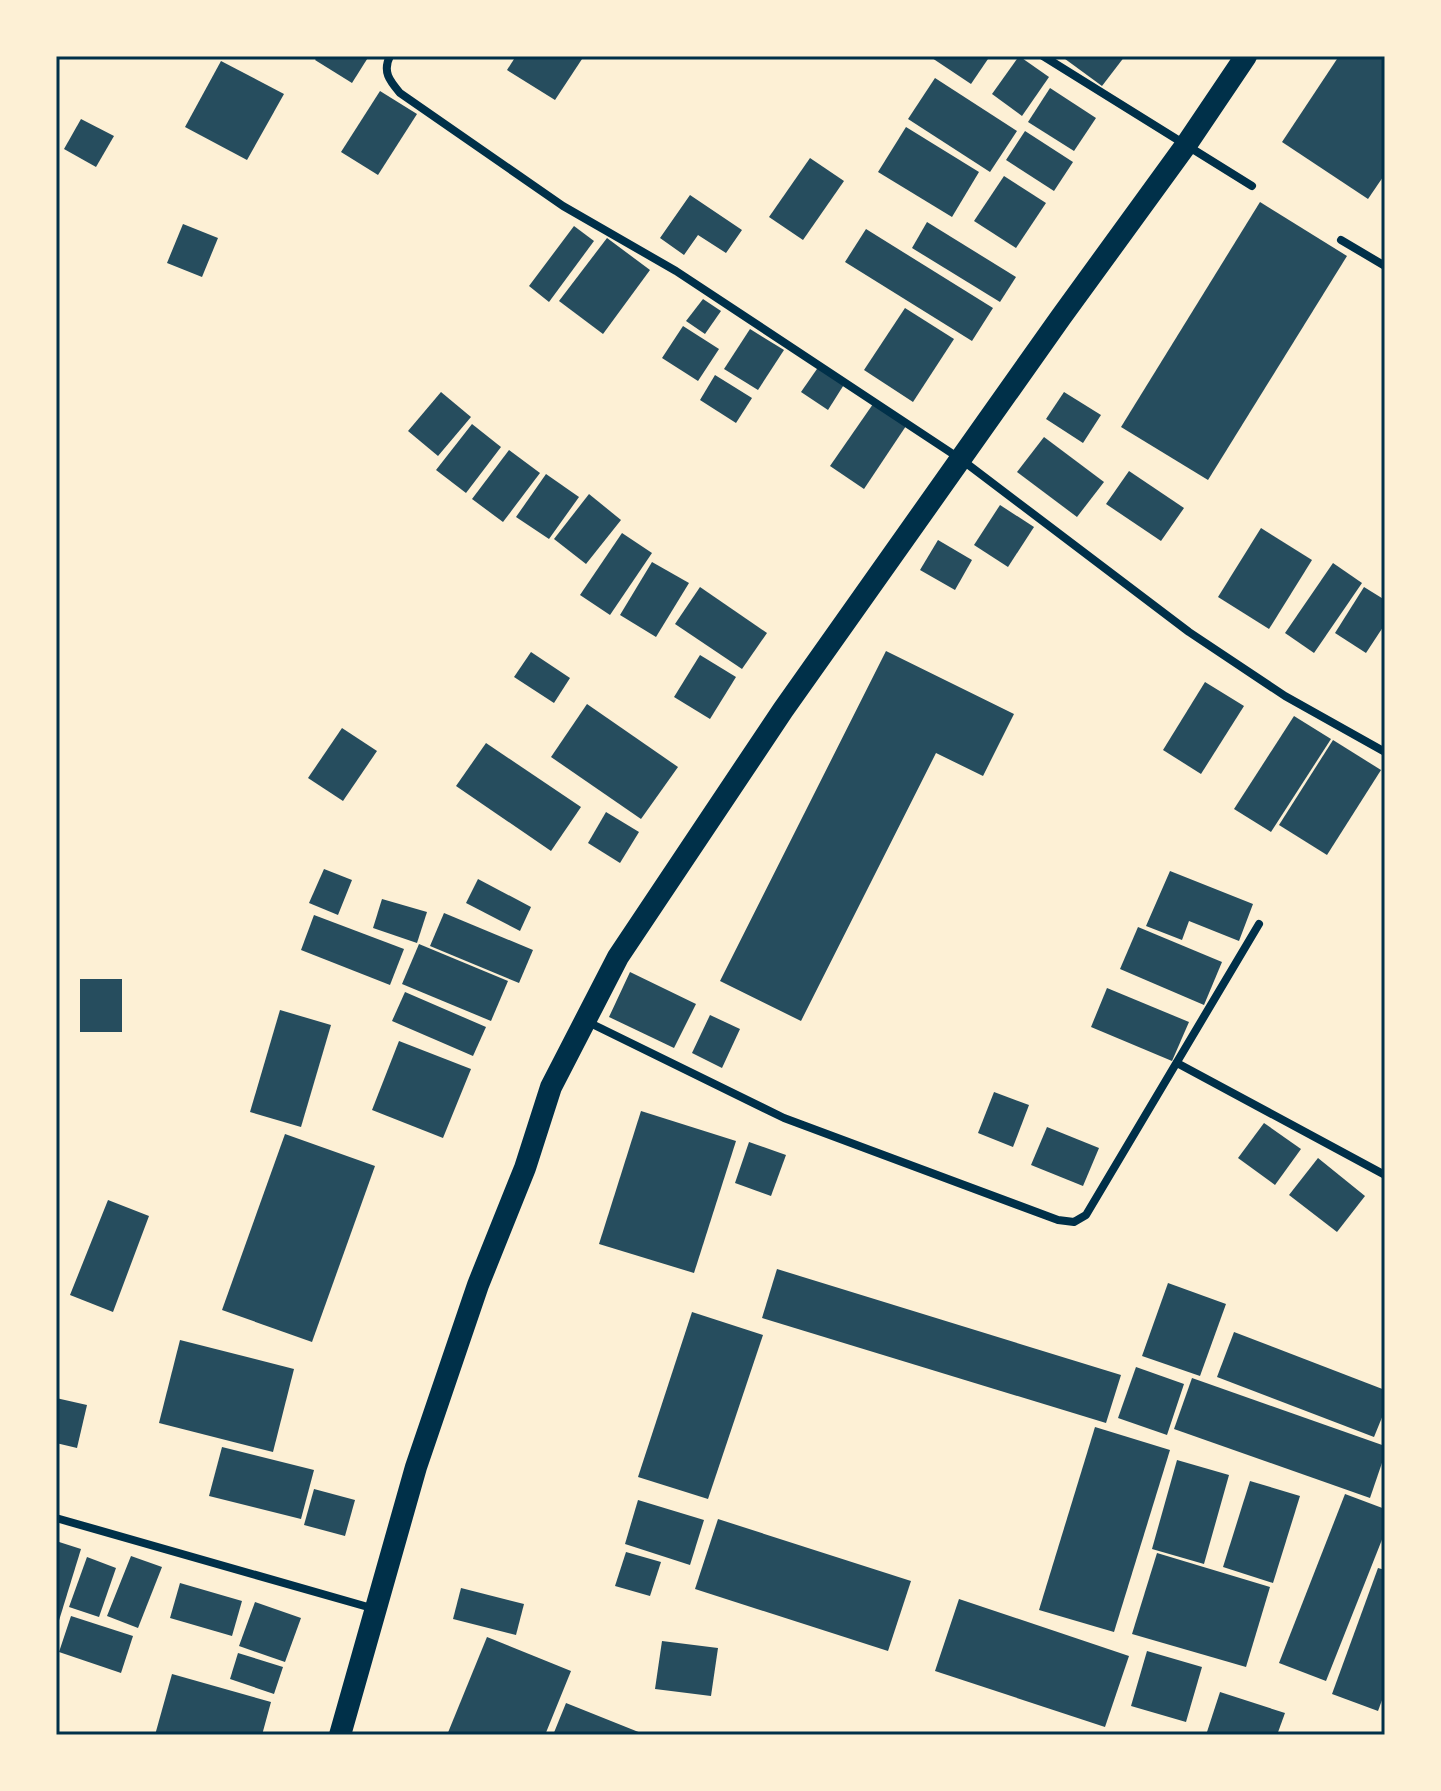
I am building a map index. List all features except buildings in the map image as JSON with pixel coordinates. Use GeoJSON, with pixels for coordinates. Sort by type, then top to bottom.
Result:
{"type":"FeatureCollection","features":[{"type":"Feature","properties":{"kind":"highway"},"geometry":{"type":"LineString","coordinates":[[340,1735],[416,1467],[478,1285],[525,1168],[551,1087],[618,957],[775,723],[1246,56]]}},
{"type":"Feature","properties":{"kind":"street"},"geometry":{"type":"LineString","coordinates":[[390,56],[386,66],[387,77],[400,93],[563,206],[676,271],[962,460],[1189,632],[1285,696],[1385,752]]}},
{"type":"Feature","properties":{"kind":"street"},"geometry":{"type":"LineString","coordinates":[[1043,56],[1252,186]]}},
{"type":"Feature","properties":{"kind":"street"},"geometry":{"type":"LineString","coordinates":[[1341,240],[1385,266]]}},
{"type":"Feature","properties":{"kind":"street"},"geometry":{"type":"LineString","coordinates":[[586,1021],[784,1118],[1058,1220],[1074,1222],[1086,1215],[1259,924]]}},
{"type":"Feature","properties":{"kind":"street"},"geometry":{"type":"LineString","coordinates":[[1177,1063],[1385,1175]]}},
{"type":"Feature","properties":{"kind":"street"},"geometry":{"type":"LineString","coordinates":[[56,1518],[376,1610]]}}]}
